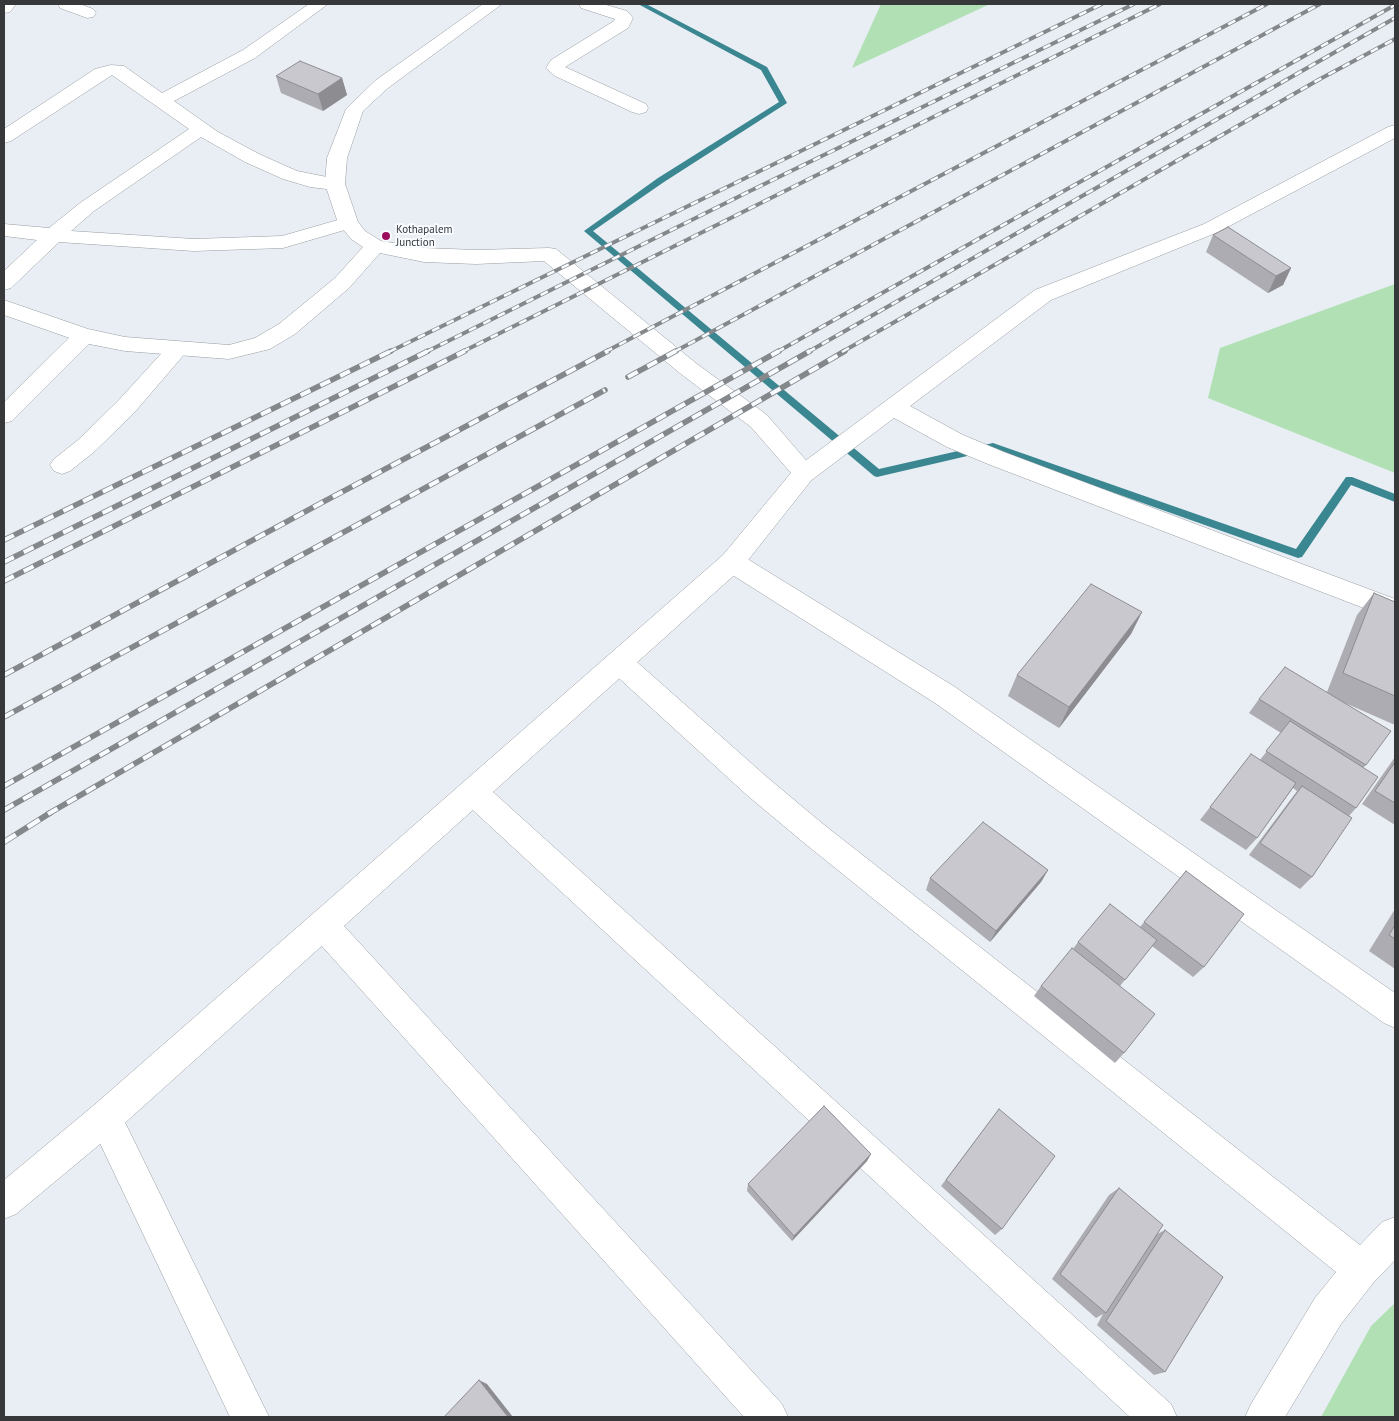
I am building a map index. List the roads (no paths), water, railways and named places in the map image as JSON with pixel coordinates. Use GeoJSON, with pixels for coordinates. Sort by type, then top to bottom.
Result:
{"type":"FeatureCollection","features":[{"type":"Feature","properties":{"kind":"street"},"geometry":{"type":"LineString","coordinates":[[4,8],[8,4]]}},
{"type":"Feature","properties":{"kind":"street"},"geometry":{"type":"LineString","coordinates":[[66,4],[88,13]]}},
{"type":"Feature","properties":{"kind":"street"},"geometry":{"type":"LineString","coordinates":[[161,101],[249,54],[320,4]]}},
{"type":"Feature","properties":{"kind":"street"},"geometry":{"type":"LineString","coordinates":[[494,4],[382,84],[354,109],[337,158],[336,184],[348,223],[358,235],[376,246],[424,255],[476,257],[549,254],[689,369],[759,421],[805,473]]}},
{"type":"Feature","properties":{"kind":"street"},"geometry":{"type":"LineString","coordinates":[[587,4],[621,14],[624,18],[622,24],[557,64],[555,68],[639,108]]}},
{"type":"Feature","properties":{"kind":"street"},"geometry":{"type":"LineString","coordinates":[[4,137],[101,73],[112,70],[124,73],[201,129],[252,158],[290,175],[310,181],[336,184]]}},
{"type":"Feature","properties":{"kind":"street"},"geometry":{"type":"LineString","coordinates":[[4,283],[54,235],[112,189],[201,129]]}},
{"type":"Feature","properties":{"kind":"street"},"geometry":{"type":"LineString","coordinates":[[4,1202],[105,1118],[732,562],[805,473],[1043,295],[1212,228],[1395,131]]}},
{"type":"Feature","properties":{"kind":"street"},"geometry":{"type":"LineString","coordinates":[[4,230],[194,245],[283,242],[348,223]]}},
{"type":"Feature","properties":{"kind":"street"},"geometry":{"type":"LineString","coordinates":[[4,307],[84,336],[125,344],[176,350],[229,352],[262,344],[287,329],[342,283],[376,246]]}},
{"type":"Feature","properties":{"kind":"street"},"geometry":{"type":"LineString","coordinates":[[4,415],[84,336]]}},
{"type":"Feature","properties":{"kind":"street"},"geometry":{"type":"LineString","coordinates":[[62,464],[86,446],[126,407],[176,350]]}},
{"type":"Feature","properties":{"kind":"street"},"geometry":{"type":"LineString","coordinates":[[892,408],[955,441],[996,458],[1395,610]]}},
{"type":"Feature","properties":{"kind":"street"},"geometry":{"type":"LineString","coordinates":[[732,562],[945,695],[1395,1012]]}},
{"type":"Feature","properties":{"kind":"street"},"geometry":{"type":"LineString","coordinates":[[620,663],[758,787],[813,833],[1361,1269]]}},
{"type":"Feature","properties":{"kind":"street"},"geometry":{"type":"LineString","coordinates":[[473,792],[1158,1417]]}},
{"type":"Feature","properties":{"kind":"street"},"geometry":{"type":"LineString","coordinates":[[323,925],[769,1417]]}},
{"type":"Feature","properties":{"kind":"street"},"geometry":{"type":"LineString","coordinates":[[105,1118],[250,1417]]}},
{"type":"Feature","properties":{"kind":"street"},"geometry":{"type":"LineString","coordinates":[[1264,1417],[1328,1311],[1361,1269],[1395,1235]]}},
{"type":"Feature","properties":{"kind":"waterway"},"geometry":{"type":"LineString","coordinates":[[641,4],[764,69],[783,103],[661,180],[588,231],[877,473],[993,446],[1298,554],[1349,480],[1395,498]]}},
{"type":"Feature","properties":{"kind":"railway"},"geometry":{"type":"LineString","coordinates":[[389,352],[1102,4]]}},
{"type":"Feature","properties":{"kind":"railway"},"geometry":{"type":"LineString","coordinates":[[426,352],[750,191],[1134,4]]}},
{"type":"Feature","properties":{"kind":"railway"},"geometry":{"type":"LineString","coordinates":[[462,352],[1160,4]]}},
{"type":"Feature","properties":{"kind":"railway"},"geometry":{"type":"LineString","coordinates":[[605,352],[1267,4]]}},
{"type":"Feature","properties":{"kind":"railway"},"geometry":{"type":"LineString","coordinates":[[674,352],[1320,4]]}},
{"type":"Feature","properties":{"kind":"railway"},"geometry":{"type":"LineString","coordinates":[[777,352],[1395,5]]}},
{"type":"Feature","properties":{"kind":"railway"},"geometry":{"type":"LineString","coordinates":[[808,352],[1395,18]]}},
{"type":"Feature","properties":{"kind":"railway"},"geometry":{"type":"LineString","coordinates":[[842,352],[1320,79],[1395,39]]}},
{"type":"Feature","properties":{"kind":"railway"},"geometry":{"type":"LineString","coordinates":[[4,540],[391,351]]}},
{"type":"Feature","properties":{"kind":"railway"},"geometry":{"type":"LineString","coordinates":[[4,562],[428,351]]}},
{"type":"Feature","properties":{"kind":"railway"},"geometry":{"type":"LineString","coordinates":[[4,581],[465,351]]}},
{"type":"Feature","properties":{"kind":"railway"},"geometry":{"type":"LineString","coordinates":[[4,675],[323,502],[608,351]]}},
{"type":"Feature","properties":{"kind":"railway"},"geometry":{"type":"LineString","coordinates":[[628,377],[676,351]]}},
{"type":"Feature","properties":{"kind":"railway"},"geometry":{"type":"LineString","coordinates":[[4,786],[779,351]]}},
{"type":"Feature","properties":{"kind":"railway"},"geometry":{"type":"LineString","coordinates":[[4,810],[810,351]]}},
{"type":"Feature","properties":{"kind":"railway"},"geometry":{"type":"LineString","coordinates":[[48,814],[845,351]]}},
{"type":"Feature","properties":{"kind":"railway"},"geometry":{"type":"LineString","coordinates":[[4,717],[605,390]]}},
{"type":"Feature","properties":{"kind":"railway"},"geometry":{"type":"LineString","coordinates":[[4,842],[50,813]]}},
{"type":"Feature","properties":{"kind":"place","name":"Kothapalem Junction"},"geometry":{"type":"Point","coordinates":[386,236]}}]}
